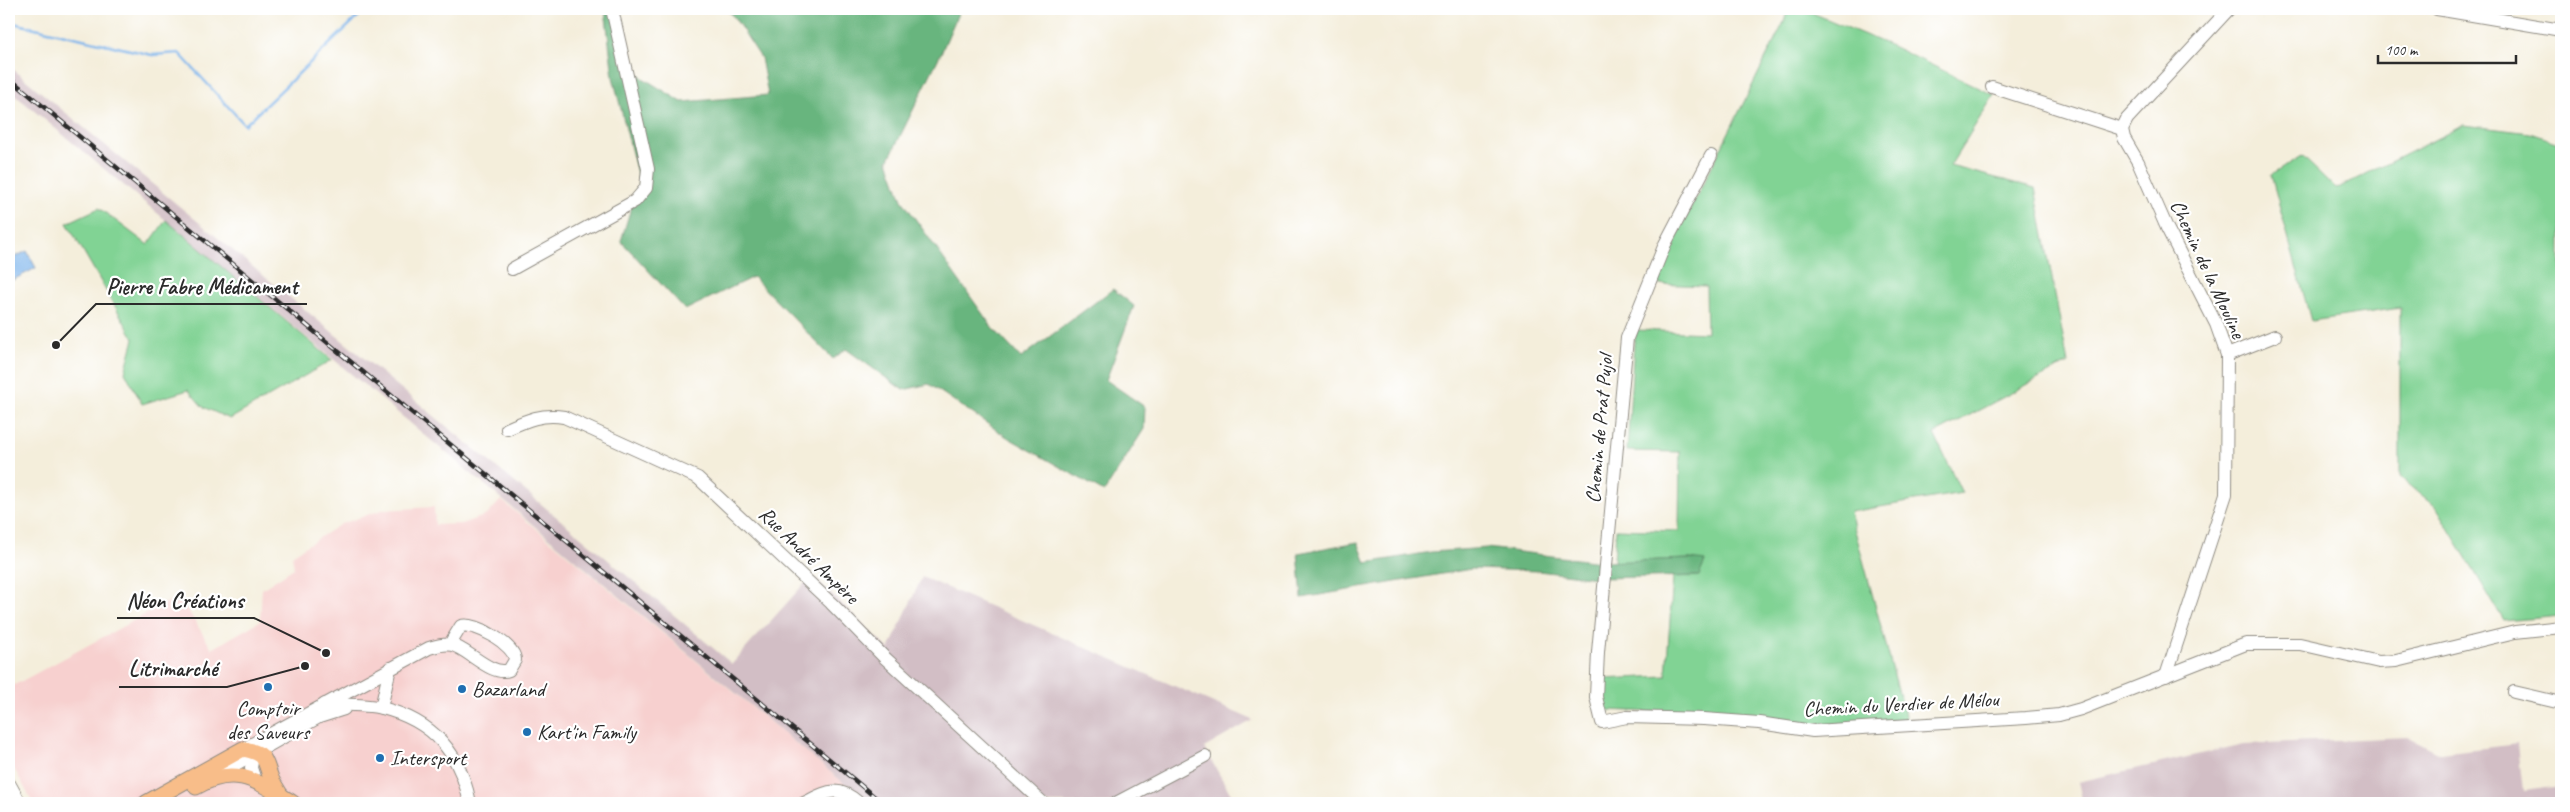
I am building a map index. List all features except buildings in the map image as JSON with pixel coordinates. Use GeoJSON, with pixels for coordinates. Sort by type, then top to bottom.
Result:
{"type":"FeatureCollection","features":[{"type":"Feature","properties":{"kind":"main road"},"geometry":{"type":"LineString","coordinates":[[146,803],[255,751],[287,800]]}},
{"type":"Feature","properties":{"kind":"main road"},"geometry":{"type":"LineString","coordinates":[[168,803],[211,778],[234,775],[255,780],[287,800]]}},
{"type":"Feature","properties":{"kind":"street"},"geometry":{"type":"LineString","coordinates":[[512,269],[635,201],[646,188],[648,169],[612,9]]}},
{"type":"Feature","properties":{"kind":"street"},"geometry":{"type":"LineString","coordinates":[[1992,87],[2122,129],[2126,119],[2229,9]]}},
{"type":"Feature","properties":{"kind":"street"},"geometry":{"type":"LineString","coordinates":[[2437,9],[2561,30]]}},
{"type":"Feature","properties":{"kind":"street","name":"Chemin de la Mouline"},"geometry":{"type":"LineString","coordinates":[[2122,129],[2124,138],[2138,162],[2167,228],[2216,324],[2227,355],[2226,494],[2166,676]]}},
{"type":"Feature","properties":{"kind":"street","name":"Chemin de Prat Pujol"},"geometry":{"type":"LineString","coordinates":[[1602,722],[1596,697],[1598,652],[1617,459],[1625,350],[1631,326],[1654,269],[1711,156]]}},
{"type":"Feature","properties":{"kind":"street"},"geometry":{"type":"LineString","coordinates":[[2227,355],[2275,336]]}},
{"type":"Feature","properties":{"kind":"street","name":"Rue André Ampère"},"geometry":{"type":"LineString","coordinates":[[507,429],[530,419],[550,415],[564,417],[698,478],[824,596],[884,657],[1042,803]]}},
{"type":"Feature","properties":{"kind":"street"},"geometry":{"type":"LineString","coordinates":[[211,778],[255,751],[324,704],[420,652],[450,644],[461,626],[472,625],[507,646],[513,652],[515,660],[508,670],[497,670],[450,644]]}},
{"type":"Feature","properties":{"kind":"street","name":"Chemin du Verdier de Mélou"},"geometry":{"type":"LineString","coordinates":[[1602,722],[1627,717],[1713,720],[1752,722],[1813,731],[2059,715],[2081,709],[2234,648],[2259,643],[2288,643],[2315,646],[2379,662],[2396,661],[2515,632],[2561,627]]}},
{"type":"Feature","properties":{"kind":"street"},"geometry":{"type":"LineString","coordinates":[[381,708],[390,668]]}},
{"type":"Feature","properties":{"kind":"street"},"geometry":{"type":"LineString","coordinates":[[356,706],[359,685]]}},
{"type":"Feature","properties":{"kind":"street"},"geometry":{"type":"LineString","coordinates":[[2514,692],[2561,703]]}},
{"type":"Feature","properties":{"kind":"street"},"geometry":{"type":"LineString","coordinates":[[324,704],[381,708],[419,721],[438,737],[456,759],[466,784],[470,803]]}},
{"type":"Feature","properties":{"kind":"street"},"geometry":{"type":"LineString","coordinates":[[255,751],[319,717],[356,706]]}},
{"type":"Feature","properties":{"kind":"street"},"geometry":{"type":"LineString","coordinates":[[255,751],[251,768],[255,780]]}},
{"type":"Feature","properties":{"kind":"street"},"geometry":{"type":"LineString","coordinates":[[1116,803],[1205,756]]}},
{"type":"Feature","properties":{"kind":"street"},"geometry":{"type":"LineString","coordinates":[[9,783],[20,803]]}},
{"type":"Feature","properties":{"kind":"street"},"geometry":{"type":"LineString","coordinates":[[804,803],[822,794],[837,791],[847,793],[859,803]]}},
{"type":"Feature","properties":{"kind":"shaded area"},"geometry":{"type":"Polygon","coordinates":[[[9,66],[581,537],[732,664],[812,575],[889,649],[922,577],[1253,720],[1204,748],[1236,803],[868,803],[9,90],[9,66]]]}},
{"type":"Feature","properties":{"kind":"shaded area"},"geometry":{"type":"Polygon","coordinates":[[[501,500],[868,803],[33,803],[9,759],[9,688],[179,596],[212,649],[260,621],[262,589],[294,568],[292,555],[341,524],[382,510],[434,507],[435,525],[461,524],[487,515],[501,500]]]}},
{"type":"Feature","properties":{"kind":"shaded area"},"geometry":{"type":"Polygon","coordinates":[[[2409,737],[2440,753],[2518,744],[2523,791],[2561,786],[2561,803],[2083,803],[2078,782],[2244,744],[2409,737]]]}},
{"type":"Feature","properties":{"kind":"green space"},"geometry":{"type":"Polygon","coordinates":[[[605,9],[619,9],[627,62],[643,78],[682,102],[768,95],[761,58],[734,17],[725,9],[960,9],[941,53],[888,161],[902,200],[992,327],[1021,358],[1113,289],[1134,306],[1106,380],[1145,407],[1144,429],[1104,492],[1007,437],[929,384],[903,390],[846,349],[833,359],[753,277],[685,310],[621,241],[639,181],[613,77],[605,9]]]}},
{"type":"Feature","properties":{"kind":"green space"},"geometry":{"type":"Polygon","coordinates":[[[1788,9],[1803,9],[1894,47],[1994,95],[1950,166],[2035,188],[2068,363],[1934,434],[1962,493],[1850,512],[1906,719],[1832,726],[1796,723],[1760,716],[1605,710],[1602,701],[1602,679],[1666,676],[1673,577],[1698,576],[1705,562],[1690,559],[1614,562],[1616,529],[1679,531],[1680,452],[1627,451],[1634,343],[1637,330],[1707,333],[1706,286],[1655,284],[1663,264],[1784,22],[1788,9]]]}},
{"type":"Feature","properties":{"kind":"green space"},"geometry":{"type":"Polygon","coordinates":[[[2464,125],[2530,133],[2561,144],[2561,616],[2504,621],[2435,506],[2400,477],[2400,308],[2311,321],[2271,175],[2302,156],[2336,189],[2464,125]]]}},
{"type":"Feature","properties":{"kind":"green space"},"geometry":{"type":"Polygon","coordinates":[[[99,208],[148,245],[166,220],[332,360],[230,419],[203,407],[188,390],[142,404],[125,372],[134,339],[67,223],[99,208]]]}},
{"type":"Feature","properties":{"kind":"green space"},"geometry":{"type":"Polygon","coordinates":[[[1358,542],[1366,563],[1431,552],[1487,548],[1601,562],[1690,559],[1705,561],[1699,576],[1597,578],[1538,571],[1471,569],[1302,598],[1298,553],[1358,542]]]}},
{"type":"Feature","properties":{"kind":"water"},"geometry":{"type":"Polygon","coordinates":[[[27,251],[36,268],[9,282],[9,260],[27,251]]]}},
{"type":"Feature","properties":{"kind":"waterway"},"geometry":{"type":"LineString","coordinates":[[9,22],[152,55],[179,53],[245,125],[366,9]]}},
{"type":"Feature","properties":{"kind":"railway"},"geometry":{"type":"LineString","coordinates":[[9,78],[882,803]]}},
{"type":"Feature","properties":{"kind":"place","name":"Pierre Fabre Médicament"},"geometry":{"type":"Point","coordinates":[56,345]}},
{"type":"Feature","properties":{"kind":"place","name":"Néon Créations"},"geometry":{"type":"Point","coordinates":[326,653]}},
{"type":"Feature","properties":{"kind":"place","name":"Litrimarché"},"geometry":{"type":"Point","coordinates":[305,666]}},
{"type":"Feature","properties":{"kind":"place","name":"Comptoir des Saveurs"},"geometry":{"type":"Point","coordinates":[268,687]}},
{"type":"Feature","properties":{"kind":"place","name":"Bazarland"},"geometry":{"type":"Point","coordinates":[462,689]}},
{"type":"Feature","properties":{"kind":"place","name":"Kart'in Family"},"geometry":{"type":"Point","coordinates":[527,732]}},
{"type":"Feature","properties":{"kind":"place","name":"Intersport"},"geometry":{"type":"Point","coordinates":[380,758]}}]}
